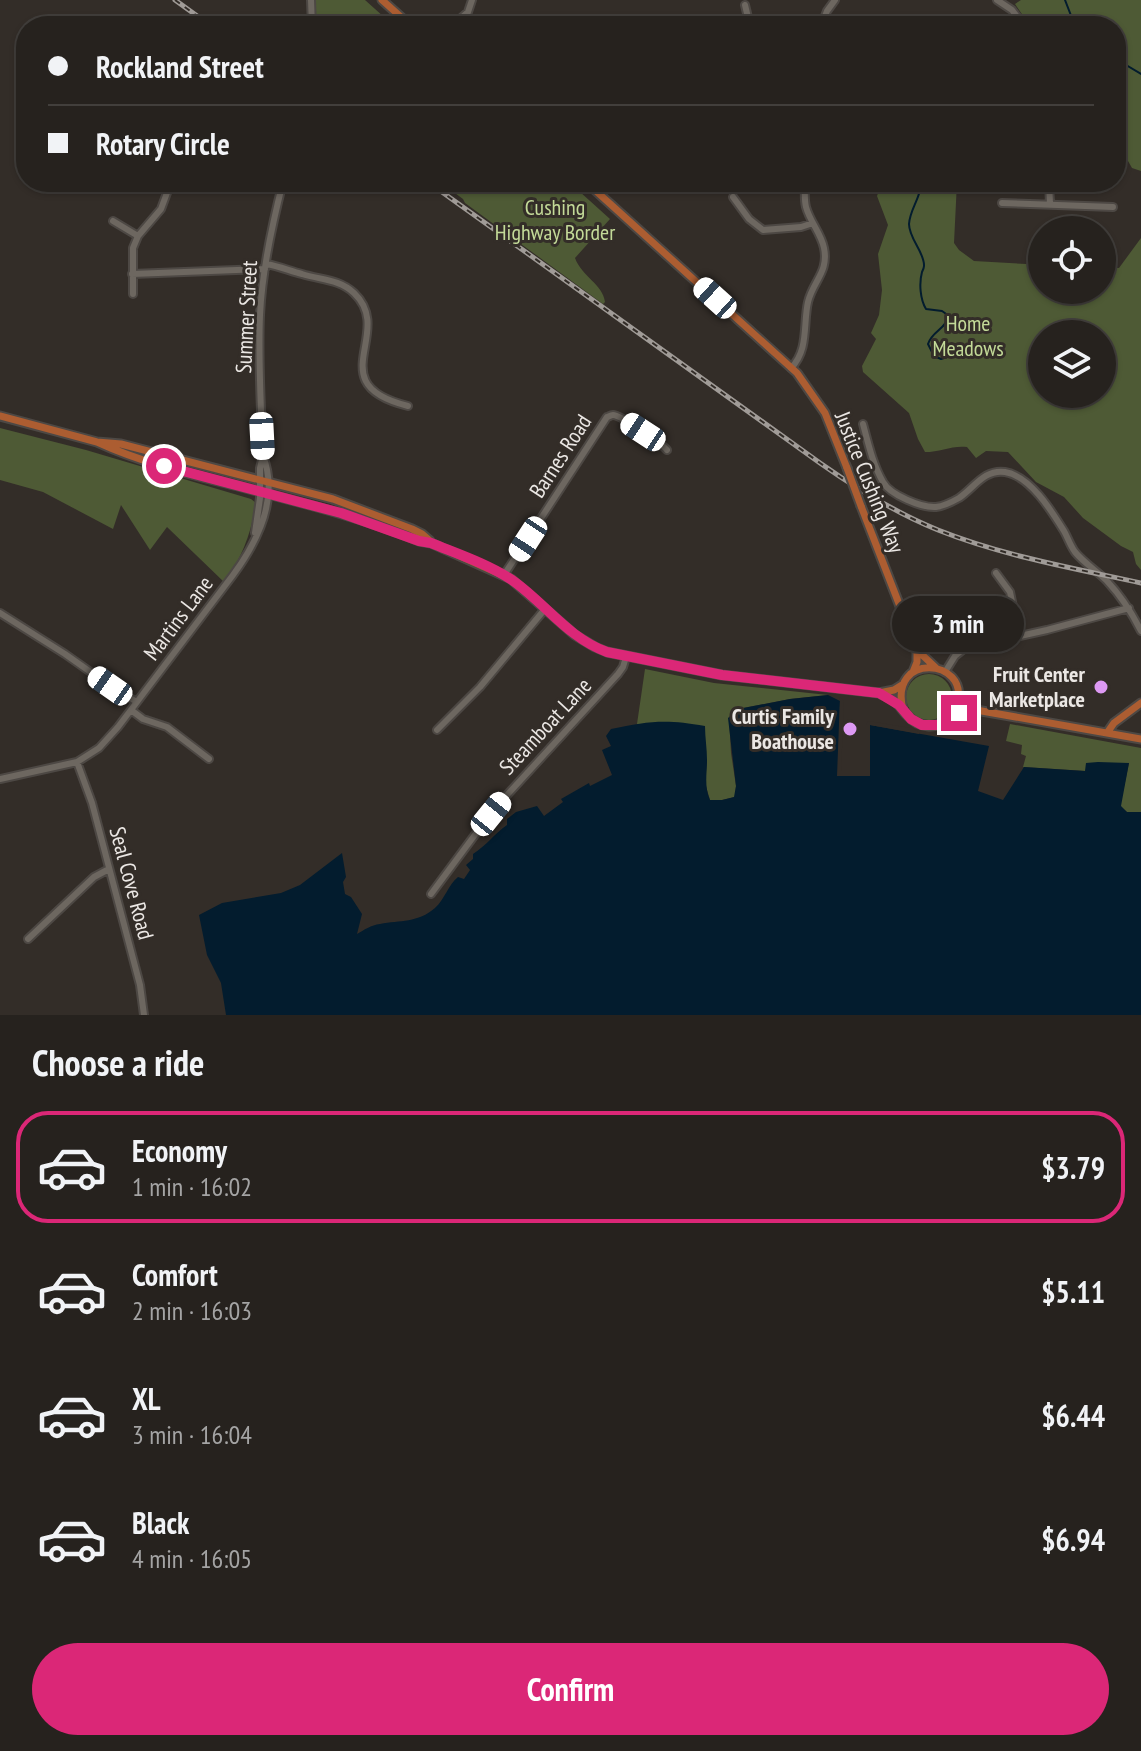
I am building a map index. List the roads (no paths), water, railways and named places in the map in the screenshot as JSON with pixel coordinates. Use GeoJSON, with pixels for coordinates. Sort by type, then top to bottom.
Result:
{"type":"FeatureCollection","features":[{"type":"Feature","properties":{"kind":"main road"},"geometry":{"type":"LineString","coordinates":[[382,0],[400,16]]}},
{"type":"Feature","properties":{"kind":"main road","name":"Justice Cushing Way"},"geometry":{"type":"LineString","coordinates":[[597,192],[791,368],[820,406],[834,432],[917,650],[936,668]]}},
{"type":"Feature","properties":{"kind":"main road"},"geometry":{"type":"LineString","coordinates":[[0,416],[97,442],[185,472],[341,513],[431,543],[504,575],[588,643],[626,657],[722,675],[879,693],[902,685],[913,672],[917,650]]}},
{"type":"Feature","properties":{"kind":"main road"},"geometry":{"type":"LineString","coordinates":[[97,442],[121,444],[316,494],[422,534],[431,543]]}},
{"type":"Feature","properties":{"kind":"main road"},"geometry":{"type":"LineString","coordinates":[[913,672],[924,668],[945,672],[956,684],[963,701],[976,710]]}},
{"type":"Feature","properties":{"kind":"main road"},"geometry":{"type":"LineString","coordinates":[[902,685],[903,710]]}},
{"type":"Feature","properties":{"kind":"main road"},"geometry":{"type":"LineString","coordinates":[[879,693],[922,725],[938,725],[959,713],[976,710],[1141,739]]}},
{"type":"Feature","properties":{"kind":"main road"},"geometry":{"type":"LineString","coordinates":[[950,717],[959,694]]}},
{"type":"Feature","properties":{"kind":"main road"},"geometry":{"type":"LineString","coordinates":[[1107,733],[1114,723],[1141,703]]}},
{"type":"Feature","properties":{"kind":"street"},"geometry":{"type":"LineString","coordinates":[[997,0],[1016,16]]}},
{"type":"Feature","properties":{"kind":"street"},"geometry":{"type":"LineString","coordinates":[[745,5],[748,16]]}},
{"type":"Feature","properties":{"kind":"street"},"geometry":{"type":"LineString","coordinates":[[133,294],[132,252],[138,236],[161,209],[167,192]]}},
{"type":"Feature","properties":{"kind":"street","name":"Summer Street"},"geometry":{"type":"LineString","coordinates":[[260,492],[263,456],[260,335],[266,266],[281,192]]}},
{"type":"Feature","properties":{"kind":"street"},"geometry":{"type":"LineString","coordinates":[[791,368],[802,353],[809,299],[824,264],[823,244],[805,206],[805,192]]}},
{"type":"Feature","properties":{"kind":"street"},"geometry":{"type":"LineString","coordinates":[[1049,192],[1050,204]]}},
{"type":"Feature","properties":{"kind":"street"},"geometry":{"type":"LineString","coordinates":[[733,197],[753,224],[763,230],[813,223]]}},
{"type":"Feature","properties":{"kind":"street"},"geometry":{"type":"LineString","coordinates":[[1002,203],[1113,207]]}},
{"type":"Feature","properties":{"kind":"street"},"geometry":{"type":"LineString","coordinates":[[113,221],[138,236]]}},
{"type":"Feature","properties":{"kind":"street"},"geometry":{"type":"LineString","coordinates":[[132,274],[266,266],[337,283],[357,296],[368,317],[362,359],[366,381],[379,395],[408,406]]}},
{"type":"Feature","properties":{"kind":"street","name":"Barnes Road"},"geometry":{"type":"LineString","coordinates":[[504,575],[607,417],[620,418],[667,450]]}},
{"type":"Feature","properties":{"kind":"street"},"geometry":{"type":"LineString","coordinates":[[863,424],[885,486],[918,504],[933,507],[951,502],[983,477],[996,472],[1010,473],[1022,479],[1033,488],[1063,529],[1073,549],[1129,608],[1141,631]]}},
{"type":"Feature","properties":{"kind":"street","name":"Summer Street"},"geometry":{"type":"LineString","coordinates":[[263,456],[268,468],[269,494]]}},
{"type":"Feature","properties":{"kind":"street","name":"Martins Lane"},"geometry":{"type":"LineString","coordinates":[[255,536],[260,492]]}},
{"type":"Feature","properties":{"kind":"street","name":"Martins Lane"},"geometry":{"type":"LineString","coordinates":[[0,779],[77,762],[99,748],[238,568],[264,518],[269,494]]}},
{"type":"Feature","properties":{"kind":"street"},"geometry":{"type":"LineString","coordinates":[[996,573],[1011,594],[1019,636]]}},
{"type":"Feature","properties":{"kind":"street"},"geometry":{"type":"LineString","coordinates":[[945,672],[965,648],[1129,608]]}},
{"type":"Feature","properties":{"kind":"street"},"geometry":{"type":"LineString","coordinates":[[437,730],[480,687],[545,609]]}},
{"type":"Feature","properties":{"kind":"street"},"geometry":{"type":"LineString","coordinates":[[0,613],[137,702]]}},
{"type":"Feature","properties":{"kind":"street","name":"Steamboat Lane"},"geometry":{"type":"LineString","coordinates":[[431,894],[507,795],[618,674],[626,657]]}},
{"type":"Feature","properties":{"kind":"street"},"geometry":{"type":"LineString","coordinates":[[131,710],[143,719],[167,727],[209,759]]}},
{"type":"Feature","properties":{"kind":"street","name":"Seal Cove Road"},"geometry":{"type":"LineString","coordinates":[[77,762],[92,803],[142,995],[144,1015]]}},
{"type":"Feature","properties":{"kind":"street"},"geometry":{"type":"LineString","coordinates":[[28,939],[94,877],[109,869]]}},
{"type":"Feature","properties":{"kind":"water"},"geometry":{"type":"Polygon","coordinates":[[[828,695],[840,701],[838,776],[870,776],[870,725],[989,746],[978,791],[1003,800],[1024,767],[1085,771],[1086,763],[1129,763],[1121,806],[1127,812],[1141,812],[1141,1015],[226,1015],[221,983],[207,955],[199,915],[222,903],[281,893],[300,885],[342,853],[345,894],[351,897],[362,914],[357,934],[377,925],[415,919],[435,908],[458,877],[464,879],[470,870],[466,865],[473,859],[473,854],[507,825],[507,819],[516,812],[537,806],[544,816],[563,802],[561,799],[589,783],[590,786],[612,775],[602,750],[611,746],[606,736],[611,729],[658,722],[705,726],[708,795],[710,800],[722,800],[734,797],[736,786],[728,718],[738,709],[828,695]]]}},
{"type":"Feature","properties":{"kind":"waterway"},"geometry":{"type":"LineString","coordinates":[[1065,0],[1071,16]]}},
{"type":"Feature","properties":{"kind":"waterway"},"geometry":{"type":"LineString","coordinates":[[1126,65],[1141,74]]}},
{"type":"Feature","properties":{"kind":"waterway"},"geometry":{"type":"LineString","coordinates":[[919,192],[909,224],[924,261],[921,296],[926,309],[942,311],[949,316],[928,344],[934,356],[941,359],[954,352]]}},
{"type":"Feature","properties":{"kind":"railway"},"geometry":{"type":"LineString","coordinates":[[175,0],[197,16]]}},
{"type":"Feature","properties":{"kind":"railway"},"geometry":{"type":"LineString","coordinates":[[442,192],[820,463],[877,500],[938,530],[988,547],[1141,583]]}},
{"type":"Feature","properties":{"kind":"place","name":"Fruit Center Marketplace"},"geometry":{"type":"Point","coordinates":[1101,687]}},
{"type":"Feature","properties":{"kind":"place","name":"Curtis Family Boathouse"},"geometry":{"type":"Point","coordinates":[850,729]}},
{"type":"Feature","properties":{"kind":"park label","name":"Cushing Highway Border"},"geometry":{"type":"Point","coordinates":[555,220]}},
{"type":"Feature","properties":{"kind":"park label","name":"Home Meadows"},"geometry":{"type":"Point","coordinates":[968,336]}}]}
